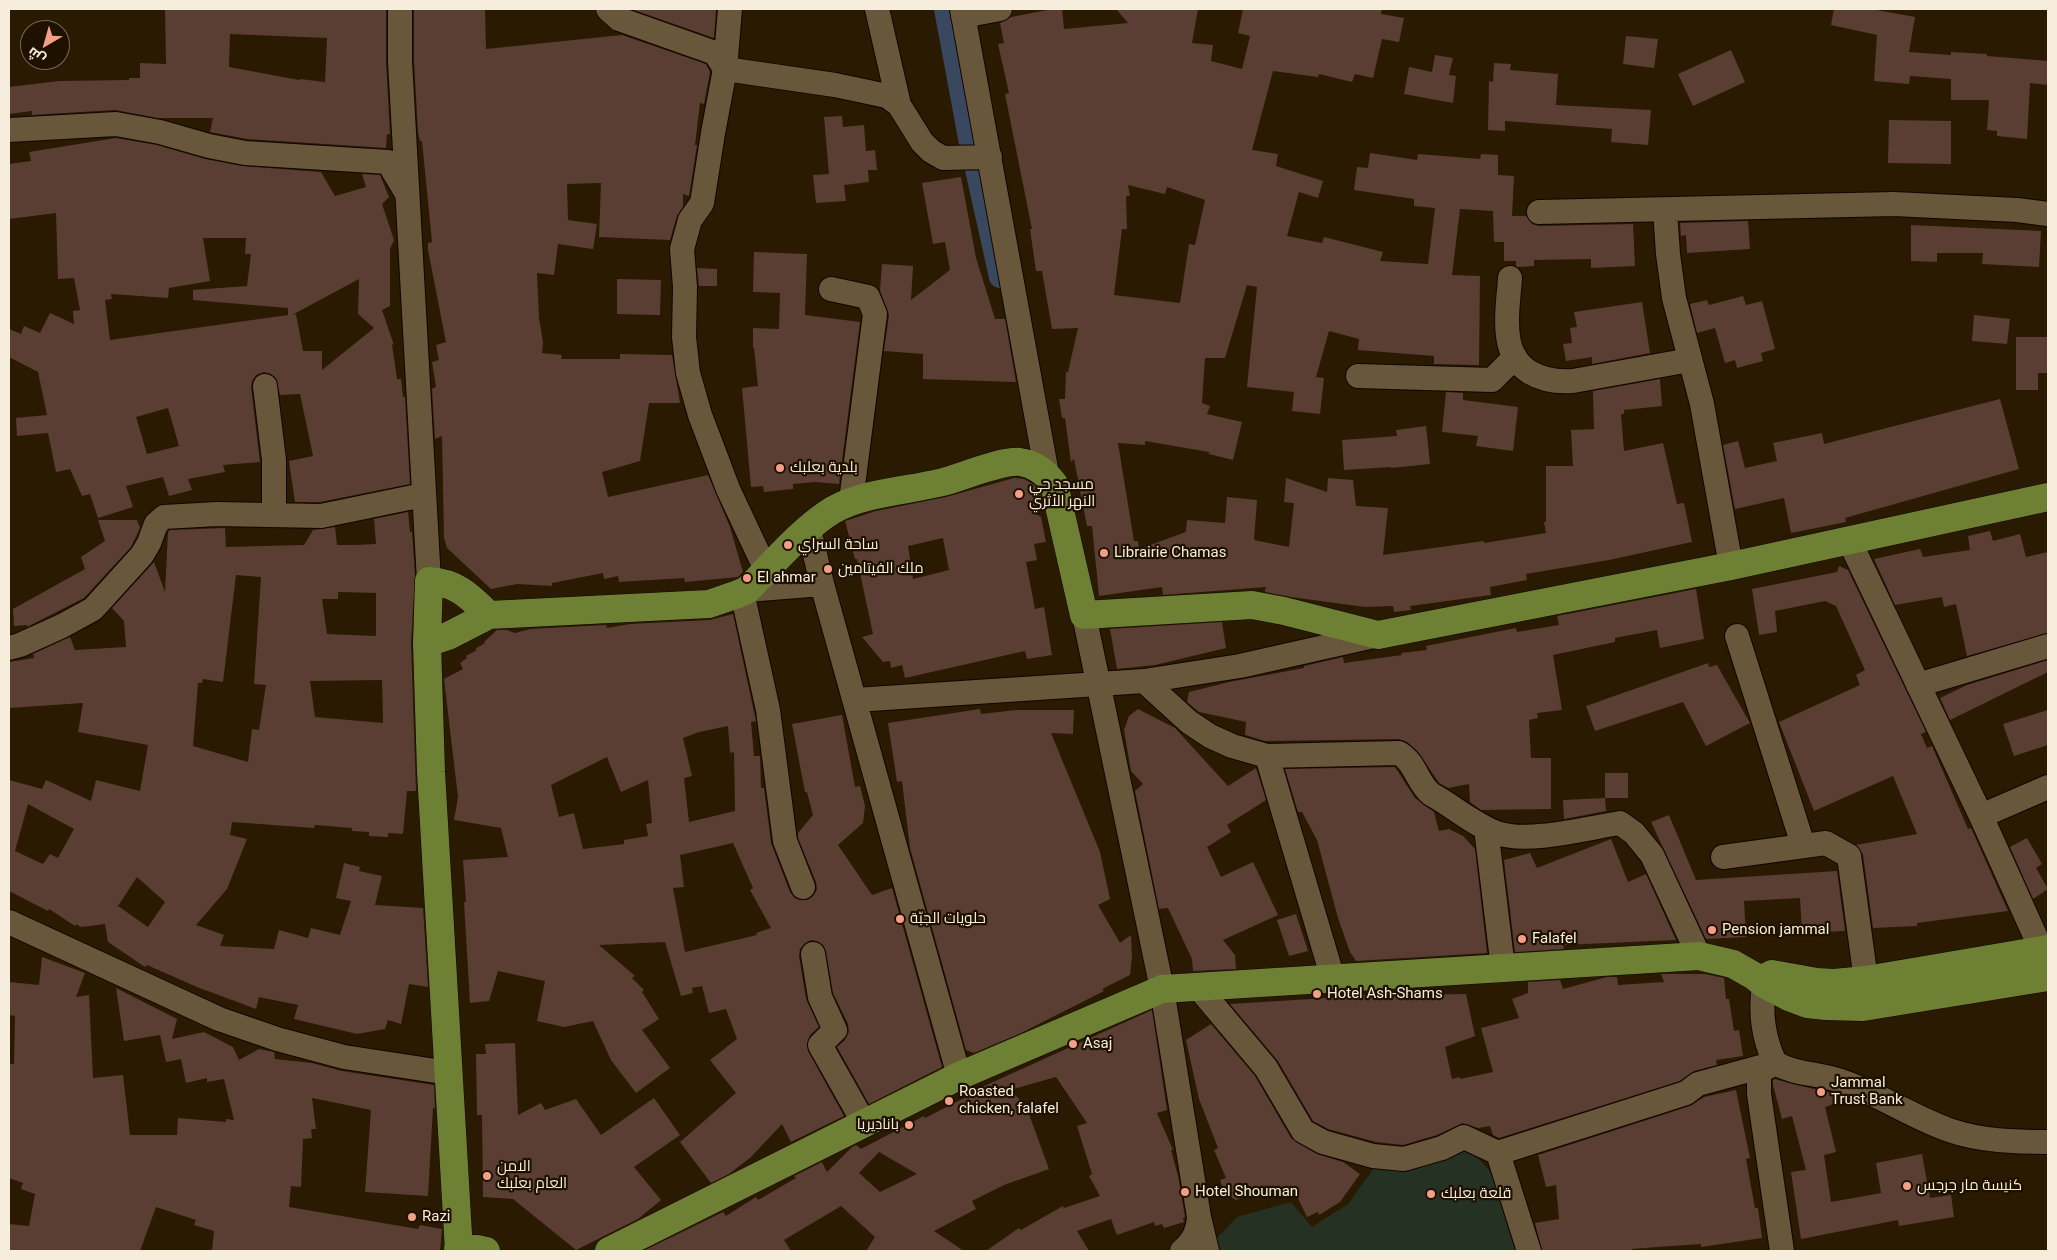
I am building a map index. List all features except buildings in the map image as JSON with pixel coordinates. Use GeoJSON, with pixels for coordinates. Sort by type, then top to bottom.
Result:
{"type":"FeatureCollection","features":[{"type":"Feature","properties":{"kind":"main road"},"geometry":{"type":"LineString","coordinates":[[427,643],[448,636],[489,615],[709,604],[744,591],[809,529],[833,511],[851,501],[942,482],[1005,464],[1020,462],[1047,474],[1054,484],[1084,615],[1252,605],[1378,635],[1731,566],[2048,497]]}},
{"type":"Feature","properties":{"kind":"main road"},"geometry":{"type":"LineString","coordinates":[[486,1251],[477,1249],[458,1250],[431,772],[427,643],[429,581],[451,584],[463,590],[489,615]]}},
{"type":"Feature","properties":{"kind":"main road"},"geometry":{"type":"LineString","coordinates":[[609,1251],[959,1076],[1162,989],[1699,956],[1733,964],[1764,984],[1807,1004],[1863,1007],[2047,963]]}},
{"type":"Feature","properties":{"kind":"main road"},"geometry":{"type":"LineString","coordinates":[[1764,984],[1768,976],[1772,974],[1834,983],[2047,963]]}},
{"type":"Feature","properties":{"kind":"street"},"geometry":{"type":"LineString","coordinates":[[400,9],[400,61],[429,581]]}},
{"type":"Feature","properties":{"kind":"street"},"geometry":{"type":"LineString","coordinates":[[608,9],[619,20],[714,53],[725,70],[875,92],[887,96],[900,105]]}},
{"type":"Feature","properties":{"kind":"street"},"geometry":{"type":"LineString","coordinates":[[730,9],[725,70],[702,202],[690,220],[682,249],[685,287],[684,336],[688,373],[700,415],[728,489],[766,570]]}},
{"type":"Feature","properties":{"kind":"street"},"geometry":{"type":"LineString","coordinates":[[877,9],[900,105],[922,142],[930,151],[943,158],[983,157]]}},
{"type":"Feature","properties":{"kind":"street"},"geometry":{"type":"LineString","coordinates":[[1000,9],[963,12],[983,157],[1047,474]]}},
{"type":"Feature","properties":{"kind":"street"},"geometry":{"type":"LineString","coordinates":[[9,130],[116,124],[160,132],[209,146],[245,153],[388,162],[408,196]]}},
{"type":"Feature","properties":{"kind":"street"},"geometry":{"type":"LineString","coordinates":[[1539,212],[1894,204],[2017,210],[2048,214]]}},
{"type":"Feature","properties":{"kind":"street"},"geometry":{"type":"LineString","coordinates":[[1665,210],[1674,298],[1702,404],[1731,566]]}},
{"type":"Feature","properties":{"kind":"street"},"geometry":{"type":"LineString","coordinates":[[1510,278],[1508,335],[1515,357],[1531,374],[1559,382],[1586,379],[1690,360]]}},
{"type":"Feature","properties":{"kind":"street"},"geometry":{"type":"LineString","coordinates":[[831,289],[868,296],[875,314],[851,501]]}},
{"type":"Feature","properties":{"kind":"street"},"geometry":{"type":"LineString","coordinates":[[1358,376],[1492,380],[1515,357]]}},
{"type":"Feature","properties":{"kind":"street"},"geometry":{"type":"LineString","coordinates":[[265,386],[274,460],[274,514]]}},
{"type":"Feature","properties":{"kind":"street"},"geometry":{"type":"LineString","coordinates":[[9,648],[62,626],[93,609],[142,555],[156,524],[164,516],[187,514],[274,514],[321,516],[424,495]]}},
{"type":"Feature","properties":{"kind":"street"},"geometry":{"type":"LineString","coordinates":[[809,529],[822,584],[959,1076]]}},
{"type":"Feature","properties":{"kind":"street"},"geometry":{"type":"LineString","coordinates":[[1849,540],[1981,816],[2047,963]]}},
{"type":"Feature","properties":{"kind":"street"},"geometry":{"type":"LineString","coordinates":[[803,887],[785,841],[768,710],[744,591],[822,584]]}},
{"type":"Feature","properties":{"kind":"street"},"geometry":{"type":"LineString","coordinates":[[1084,615],[1097,685],[1162,989],[1199,1217],[1207,1251]]}},
{"type":"Feature","properties":{"kind":"street"},"geometry":{"type":"LineString","coordinates":[[855,700],[1144,681],[1240,666],[1378,635]]}},
{"type":"Feature","properties":{"kind":"street"},"geometry":{"type":"LineString","coordinates":[[1737,636],[1803,845]]}},
{"type":"Feature","properties":{"kind":"street"},"geometry":{"type":"LineString","coordinates":[[1918,685],[2048,646]]}},
{"type":"Feature","properties":{"kind":"street"},"geometry":{"type":"LineString","coordinates":[[1144,681],[1189,722],[1210,736],[1232,746],[1267,756],[1400,753],[1407,758],[1414,768],[1424,788],[1486,828],[1499,834],[1528,837],[1620,823],[1634,832],[1652,855],[1699,956]]}},
{"type":"Feature","properties":{"kind":"street"},"geometry":{"type":"LineString","coordinates":[[1267,756],[1333,979]]}},
{"type":"Feature","properties":{"kind":"street"},"geometry":{"type":"LineString","coordinates":[[1981,816],[2048,787]]}},
{"type":"Feature","properties":{"kind":"street"},"geometry":{"type":"LineString","coordinates":[[1486,828],[1503,968]]}},
{"type":"Feature","properties":{"kind":"street"},"geometry":{"type":"LineString","coordinates":[[1723,857],[1826,843],[1849,856],[1866,980]]}},
{"type":"Feature","properties":{"kind":"street"},"geometry":{"type":"LineString","coordinates":[[9,922],[219,1019],[252,1031],[344,1057],[449,1073]]}},
{"type":"Feature","properties":{"kind":"street"},"geometry":{"type":"LineString","coordinates":[[813,954],[820,997],[835,1030],[820,1045],[864,1124]]}},
{"type":"Feature","properties":{"kind":"street"},"geometry":{"type":"LineString","coordinates":[[1764,984],[1763,1024],[1775,1063]]}},
{"type":"Feature","properties":{"kind":"street"},"geometry":{"type":"LineString","coordinates":[[1198,987],[1266,1068],[1303,1131],[1323,1142],[1373,1156],[1404,1159],[1442,1148],[1464,1137],[1498,1153],[1686,1093],[1698,1084],[1775,1063],[1790,1070],[1841,1080],[1951,1131],[1978,1137],[2048,1142]]}},
{"type":"Feature","properties":{"kind":"street"},"geometry":{"type":"LineString","coordinates":[[1775,1063],[1759,1072],[1759,1094],[1782,1251]]}},
{"type":"Feature","properties":{"kind":"street"},"geometry":{"type":"LineString","coordinates":[[1498,1153],[1529,1251]]}},
{"type":"Feature","properties":{"kind":"street"},"geometry":{"type":"LineString","coordinates":[[1182,1251],[1191,1243],[1198,1230],[1199,1217]]}},
{"type":"Feature","properties":{"kind":"green space","name":"قلعة بعلبك"},"geometry":{"type":"Polygon","coordinates":[[[1466,1146],[1504,1186],[1519,1251],[1205,1251],[1237,1217],[1291,1202],[1312,1227],[1348,1204],[1379,1161],[1466,1146]]]}},
{"type":"Feature","properties":{"kind":"waterway"},"geometry":{"type":"LineString","coordinates":[[945,9],[969,138],[1000,277]]}},
{"type":"Feature","properties":{"kind":"place","name":"بلدية بعلبك"},"geometry":{"type":"Point","coordinates":[780,468]}},
{"type":"Feature","properties":{"kind":"place","name":"مسجد حي النهر الأثري"},"geometry":{"type":"Point","coordinates":[1019,494]}},
{"type":"Feature","properties":{"kind":"place","name":"ساحة السراي"},"geometry":{"type":"Point","coordinates":[788,545]}},
{"type":"Feature","properties":{"kind":"place","name":"Librairie Chamas"},"geometry":{"type":"Point","coordinates":[1104,553]}},
{"type":"Feature","properties":{"kind":"place","name":"ملك الفيتامين"},"geometry":{"type":"Point","coordinates":[828,569]}},
{"type":"Feature","properties":{"kind":"place","name":"El ahmar"},"geometry":{"type":"Point","coordinates":[747,578]}},
{"type":"Feature","properties":{"kind":"place","name":"حلويات الجبّة"},"geometry":{"type":"Point","coordinates":[900,919]}},
{"type":"Feature","properties":{"kind":"place","name":"Pension jammal"},"geometry":{"type":"Point","coordinates":[1712,930]}},
{"type":"Feature","properties":{"kind":"place","name":"Falafel"},"geometry":{"type":"Point","coordinates":[1522,939]}},
{"type":"Feature","properties":{"kind":"place","name":"Hotel Ash-Shams"},"geometry":{"type":"Point","coordinates":[1317,994]}},
{"type":"Feature","properties":{"kind":"place","name":"Asaj"},"geometry":{"type":"Point","coordinates":[1073,1044]}},
{"type":"Feature","properties":{"kind":"place","name":"Jammal Trust Bank"},"geometry":{"type":"Point","coordinates":[1821,1092]}},
{"type":"Feature","properties":{"kind":"place","name":"Roasted chicken, falafel"},"geometry":{"type":"Point","coordinates":[949,1101]}},
{"type":"Feature","properties":{"kind":"place","name":"باناديريا"},"geometry":{"type":"Point","coordinates":[909,1125]}},
{"type":"Feature","properties":{"kind":"place","name":"الامن العام بعلبك"},"geometry":{"type":"Point","coordinates":[487,1176]}},
{"type":"Feature","properties":{"kind":"place","name":"كنيسة مار جرجس"},"geometry":{"type":"Point","coordinates":[1907,1186]}},
{"type":"Feature","properties":{"kind":"place","name":"Hotel Shouman"},"geometry":{"type":"Point","coordinates":[1185,1192]}},
{"type":"Feature","properties":{"kind":"place","name":"قلعة بعلبك"},"geometry":{"type":"Point","coordinates":[1431,1194]}},
{"type":"Feature","properties":{"kind":"place","name":"Razi"},"geometry":{"type":"Point","coordinates":[412,1217]}}]}
